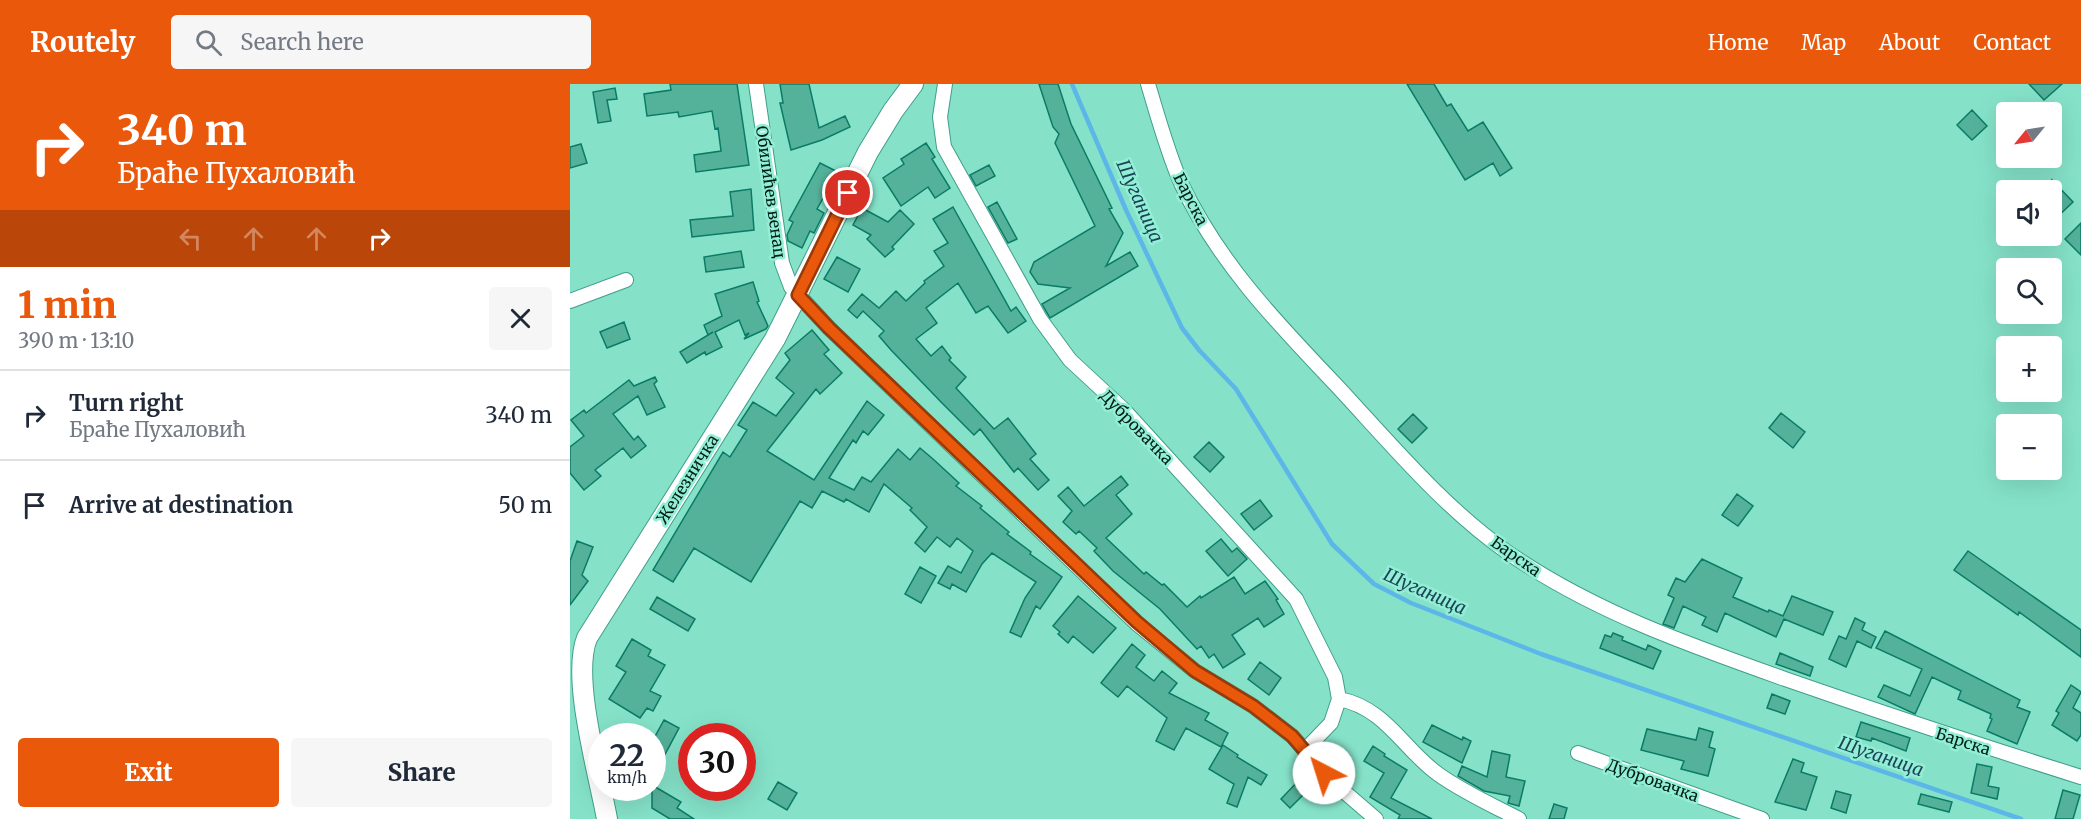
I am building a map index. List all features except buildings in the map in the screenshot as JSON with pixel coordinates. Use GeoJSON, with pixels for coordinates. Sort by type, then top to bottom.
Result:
{"type":"FeatureCollection","features":[{"type":"Feature","properties":{"kind":"main road","name":"Железничка"},"geometry":{"type":"LineString","coordinates":[[607,819],[576,664],[582,649],[598,617],[763,360],[798,295],[868,152],[892,111],[914,84]]}},
{"type":"Feature","properties":{"kind":"street","name":"Обилићев венац"},"geometry":{"type":"LineString","coordinates":[[756,84],[782,263],[785,276],[798,295],[829,328],[1128,615],[1195,671],[1253,706],[1292,736],[1332,782],[1376,819]]}},
{"type":"Feature","properties":{"kind":"street","name":"Дубровачка"},"geometry":{"type":"LineString","coordinates":[[945,84],[940,117],[944,147],[1040,319],[1076,366],[1124,410],[1296,599],[1331,666],[1339,699]]}},
{"type":"Feature","properties":{"kind":"street","name":"Барска"},"geometry":{"type":"LineString","coordinates":[[1148,84],[1163,134],[1188,197],[1216,244],[1248,290],[1409,463],[1464,517],[1506,551],[1585,599],[1667,636],[1909,723],[2081,777]]}},
{"type":"Feature","properties":{"kind":"street"},"geometry":{"type":"LineString","coordinates":[[570,301],[626,280]]}},
{"type":"Feature","properties":{"kind":"street"},"geometry":{"type":"LineString","coordinates":[[1305,750],[1331,723],[1339,699],[1352,702],[1395,730],[1422,760],[1455,786],[1519,819]]}},
{"type":"Feature","properties":{"kind":"street","name":"Дубровачка"},"geometry":{"type":"LineString","coordinates":[[1578,753],[1762,819]]}},
{"type":"Feature","properties":{"kind":"waterway","name":"Шуганица"},"geometry":{"type":"LineString","coordinates":[[1072,84],[1126,210],[1182,328],[1199,350],[1236,389],[1332,544],[1374,584],[1411,603],[1541,654],[2021,819]]}},
{"type":"Feature","properties":{"kind":"route"},"geometry":{"type":"LineString","coordinates":[[848,193],[798,295],[829,328],[1120,608],[1195,671],[1253,706],[1292,736],[1324,773]]}}]}
